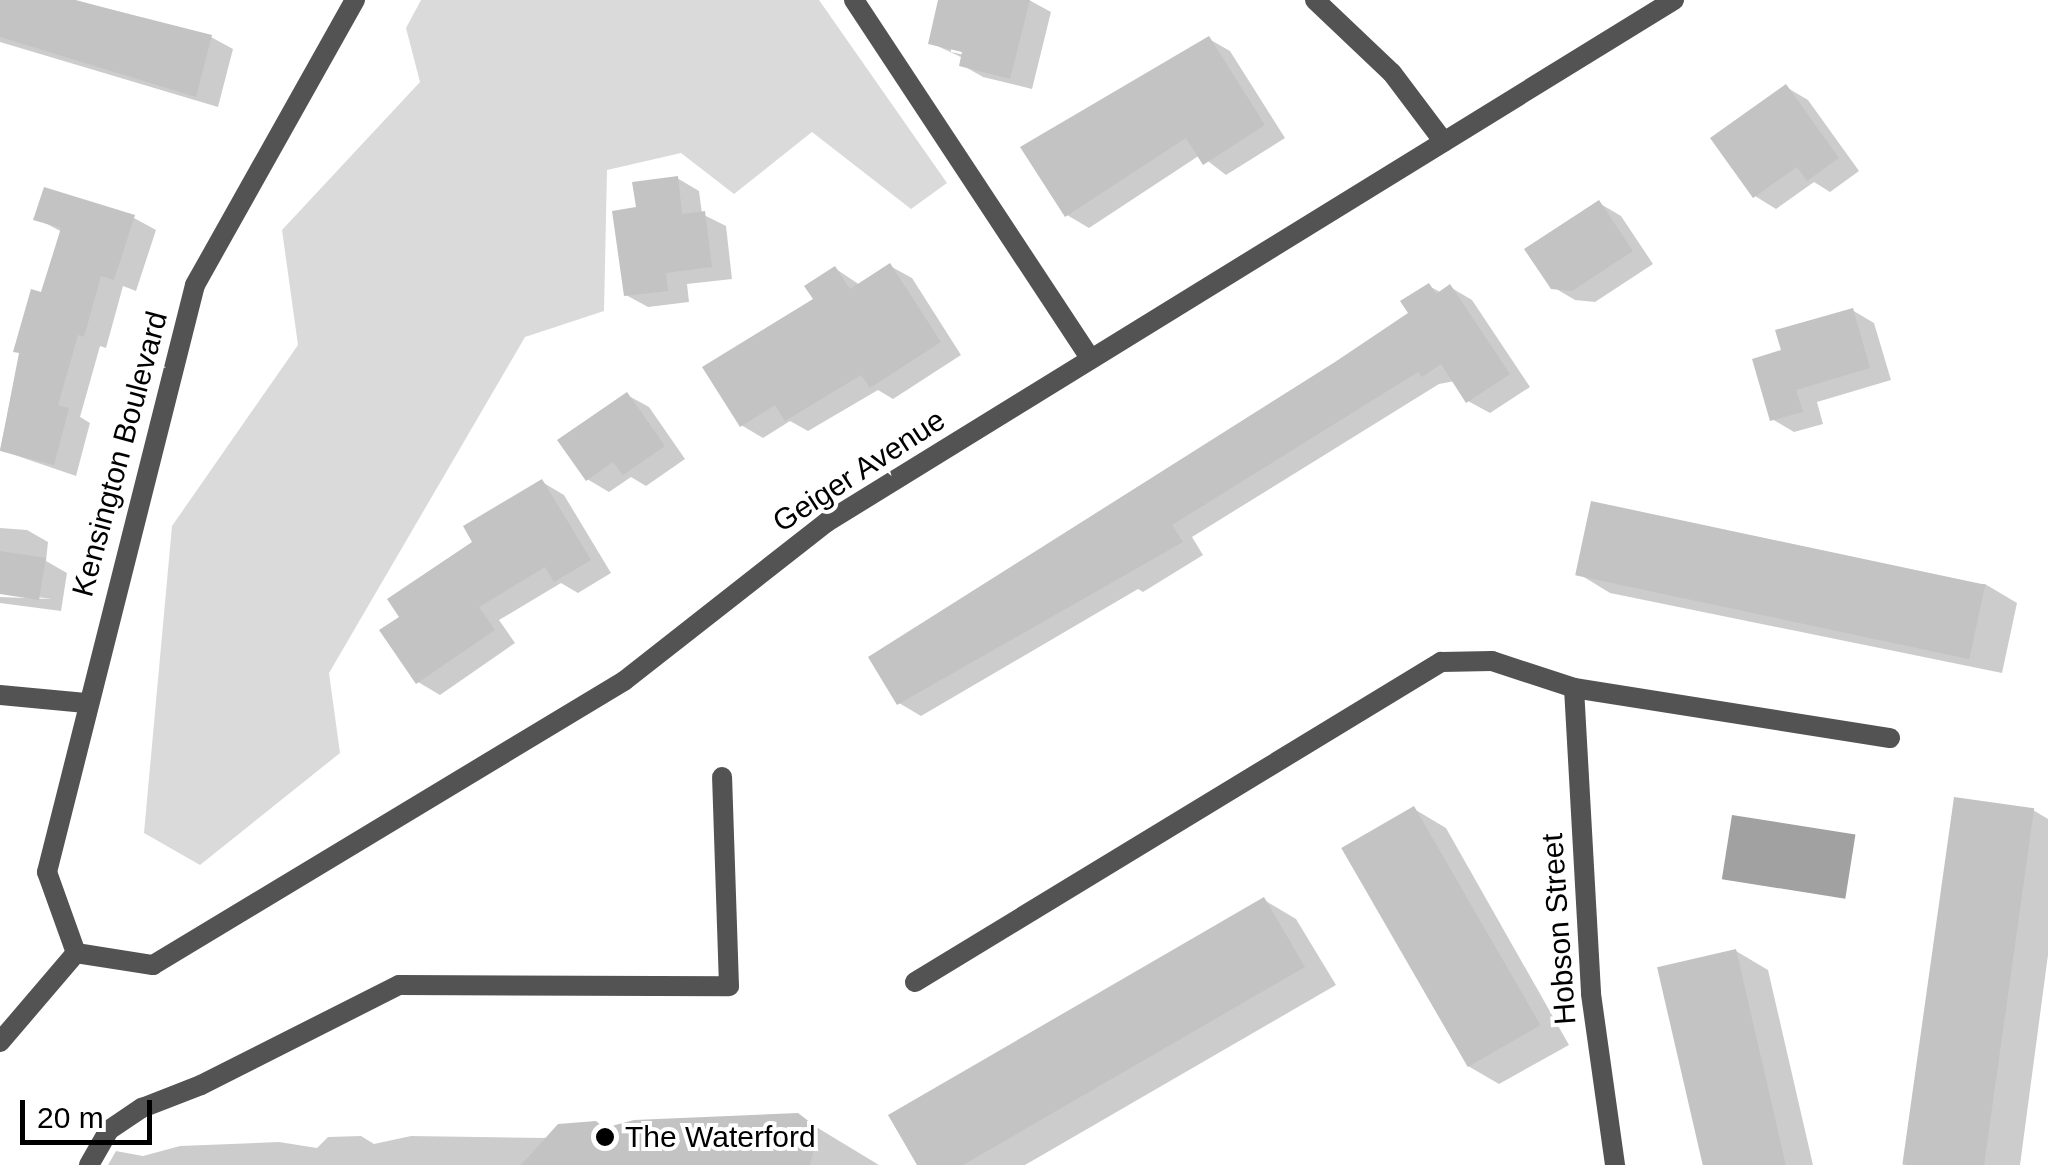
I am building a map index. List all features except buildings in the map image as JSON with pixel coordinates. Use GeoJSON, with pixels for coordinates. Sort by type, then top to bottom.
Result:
{"type":"FeatureCollection","features":[{"type":"Feature","properties":{"kind":"street","name":"Kensington Boulevard"},"geometry":{"type":"LineString","coordinates":[[76,953],[46,872],[86,702],[196,284],[355,0]]}},
{"type":"Feature","properties":{"kind":"street"},"geometry":{"type":"LineString","coordinates":[[854,0],[1091,360]]}},
{"type":"Feature","properties":{"kind":"street"},"geometry":{"type":"LineString","coordinates":[[1315,0],[1392,74],[1444,142]]}},
{"type":"Feature","properties":{"kind":"street","name":"Geiger Avenue"},"geometry":{"type":"LineString","coordinates":[[76,953],[153,965],[624,680],[827,522],[1674,0]]}},
{"type":"Feature","properties":{"kind":"street"},"geometry":{"type":"LineString","coordinates":[[915,982],[1441,662],[1492,661],[1574,688],[1890,738]]}},
{"type":"Feature","properties":{"kind":"street","name":"Hobson Street"},"geometry":{"type":"LineString","coordinates":[[1574,688],[1591,994],[1616,1165]]}},
{"type":"Feature","properties":{"kind":"street"},"geometry":{"type":"LineString","coordinates":[[0,695],[86,702]]}},
{"type":"Feature","properties":{"kind":"street"},"geometry":{"type":"LineString","coordinates":[[89,1165],[109,1130],[142,1108],[399,984],[729,986],[722,777]]}},
{"type":"Feature","properties":{"kind":"street"},"geometry":{"type":"LineString","coordinates":[[0,1042],[76,953]]}},
{"type":"Feature","properties":{"kind":"shaded area"},"geometry":{"type":"Polygon","coordinates":[[[421,0],[819,0],[947,183],[911,209],[812,132],[734,194],[681,153],[607,170],[604,311],[525,337],[329,673],[340,753],[200,865],[144,833],[172,526],[298,345],[282,230],[420,82],[406,28],[421,0]]]}},
{"type":"Feature","properties":{"kind":"shaded area"},"geometry":{"type":"Polygon","coordinates":[[[1732,815],[1855,835],[1845,899],[1722,879],[1732,815]]]}},
{"type":"Feature","properties":{"kind":"place","name":"The Waterford"},"geometry":{"type":"Point","coordinates":[605,1137]}}]}
